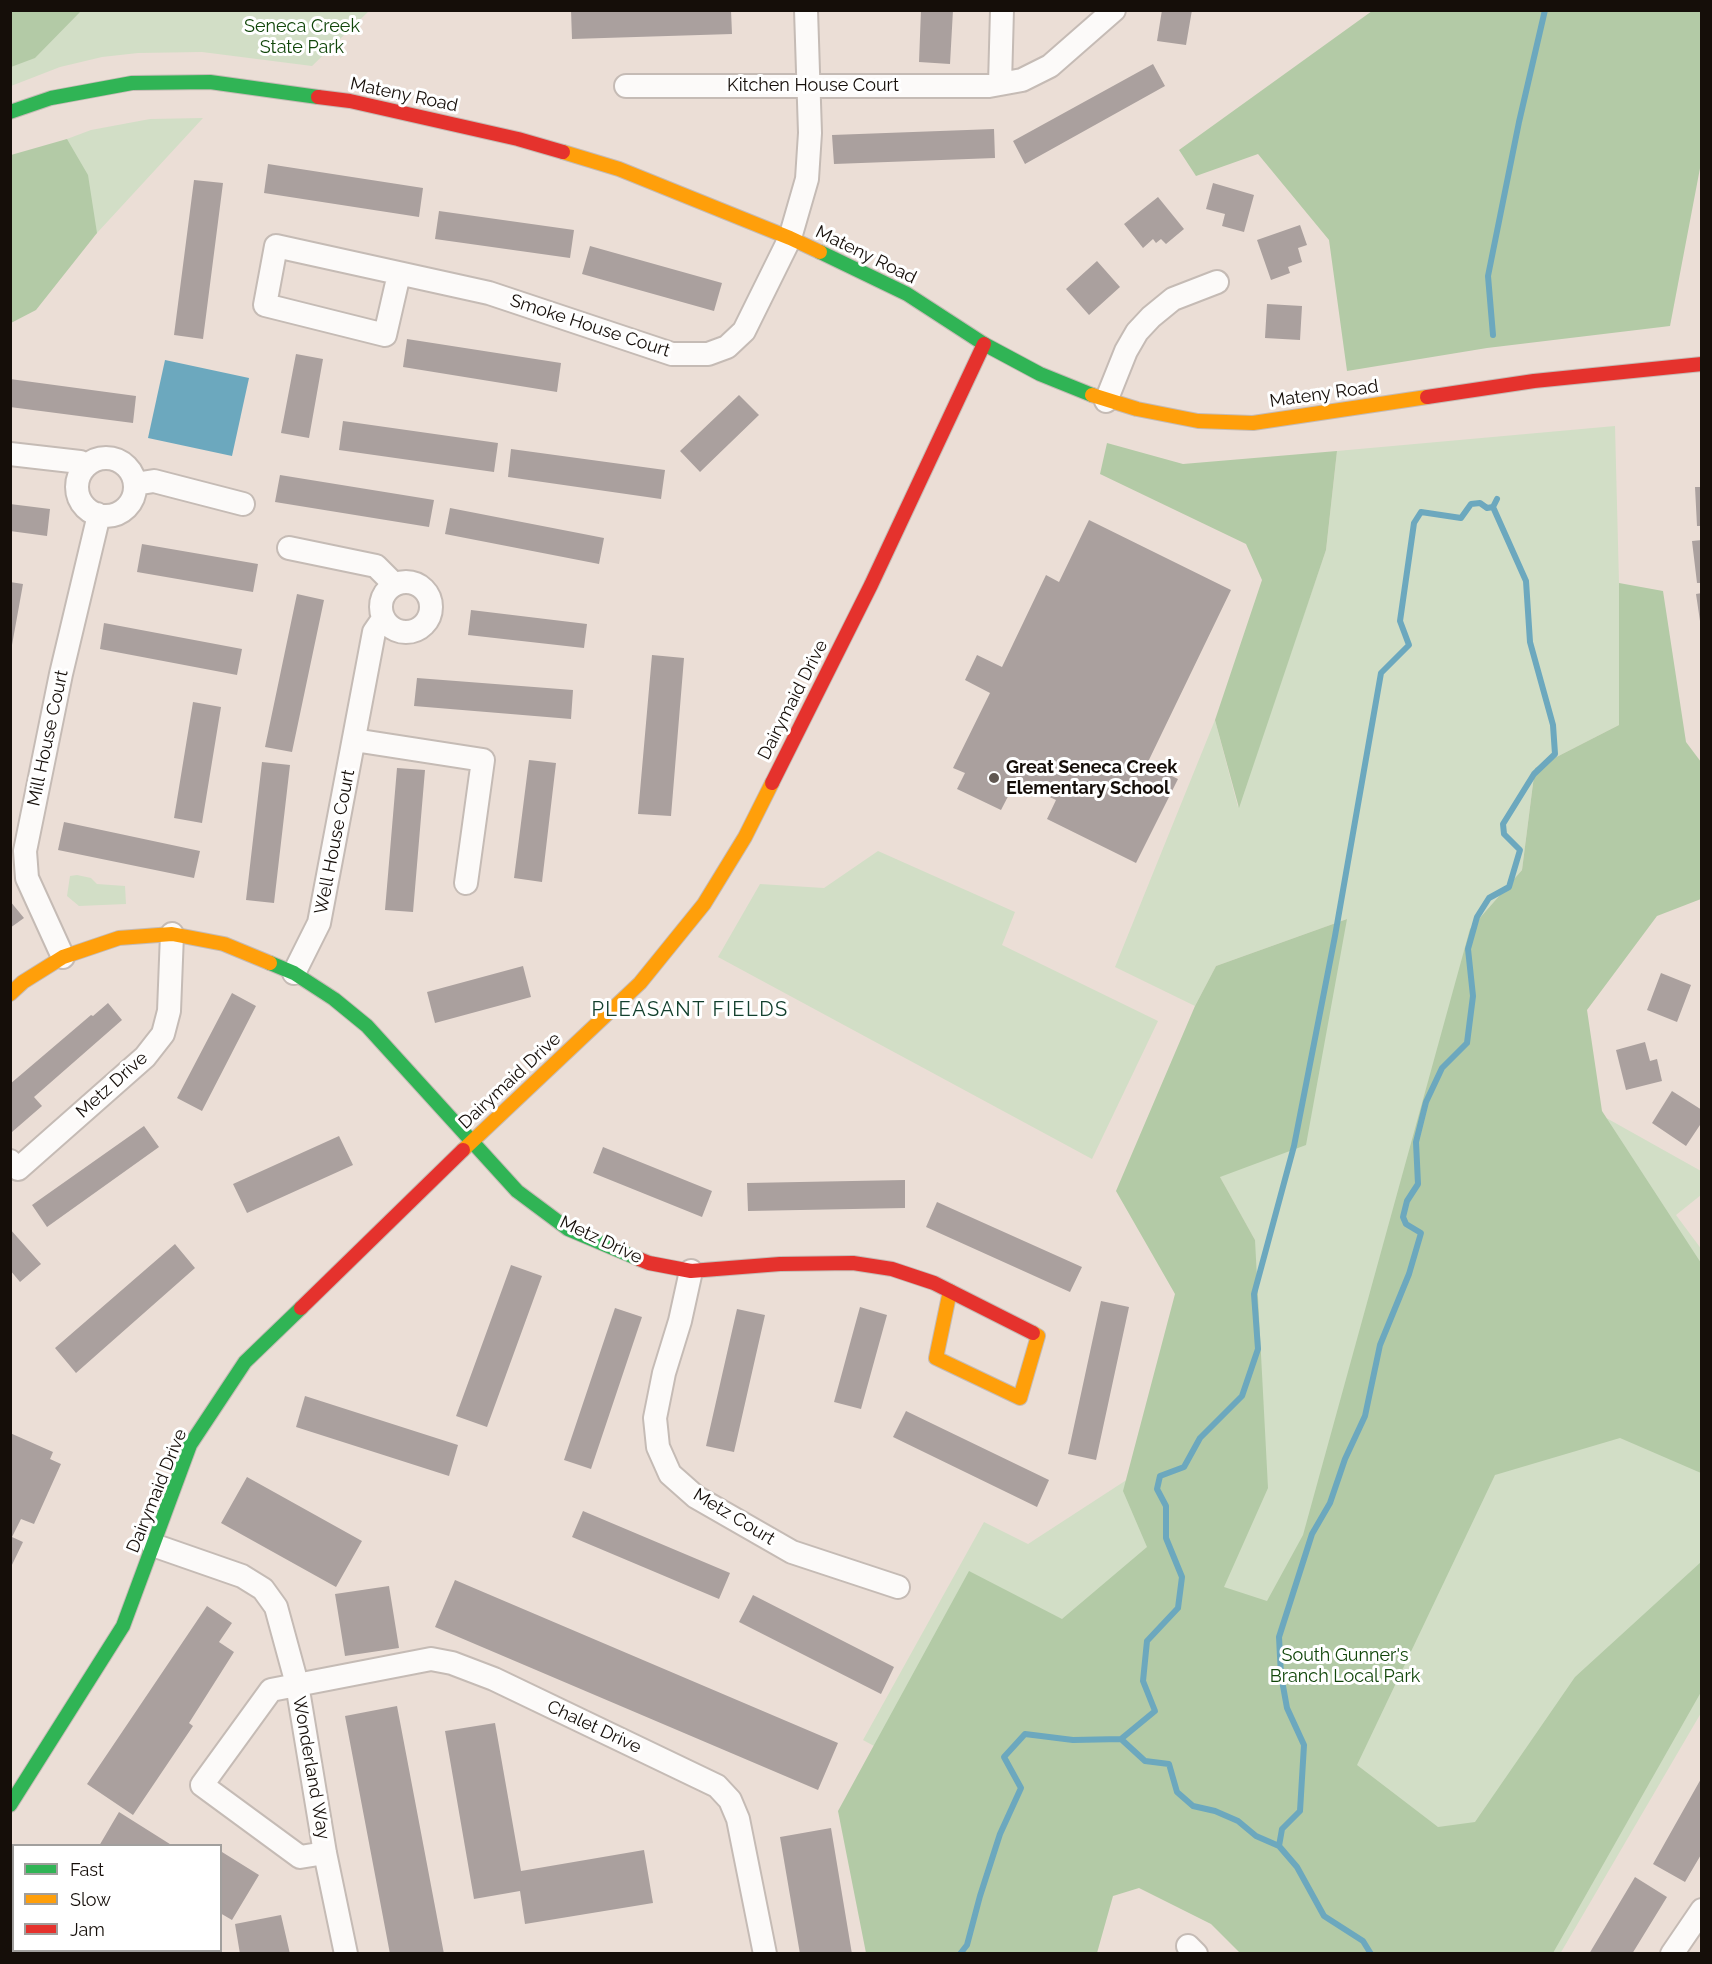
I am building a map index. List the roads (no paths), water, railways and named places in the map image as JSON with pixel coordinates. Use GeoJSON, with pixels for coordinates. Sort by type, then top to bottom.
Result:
{"type":"FeatureCollection","features":[{"type":"Feature","properties":{"kind":"street","name":"Smoke House Court"},"geometry":{"type":"LineString","coordinates":[[399,274],[385,335],[265,305],[276,246],[489,293],[672,354],[708,354],[727,347],[744,331],[790,238],[807,179],[810,133],[806,10]]}},
{"type":"Feature","properties":{"kind":"street"},"geometry":{"type":"LineString","coordinates":[[1000,84],[1002,10]]}},
{"type":"Feature","properties":{"kind":"street","name":"Kitchen House Court"},"geometry":{"type":"LineString","coordinates":[[626,86],[989,86],[1022,80],[1050,66],[1114,10]]}},
{"type":"Feature","properties":{"kind":"street","name":"Mateny Road"},"geometry":{"type":"LineString","coordinates":[[10,112],[51,98],[132,83],[210,82],[350,101],[518,139],[619,169],[790,238],[908,294],[984,344],[1040,374],[1106,401],[1198,421],[1253,423],[1534,381],[1701,364]]}},
{"type":"Feature","properties":{"kind":"street"},"geometry":{"type":"LineString","coordinates":[[1106,401],[1126,351],[1137,332],[1173,299],[1216,282]]}},
{"type":"Feature","properties":{"kind":"street","name":"Dairymaid Drive"},"geometry":{"type":"LineString","coordinates":[[10,1805],[123,1626],[190,1445],[245,1362],[640,982],[704,904],[745,837],[851,625],[984,344]]}},
{"type":"Feature","properties":{"kind":"street"},"geometry":{"type":"LineString","coordinates":[[10,454],[80,462],[84,468]]}},
{"type":"Feature","properties":{"kind":"street"},"geometry":{"type":"LineString","coordinates":[[104,458],[115,459],[125,465],[132,474],[135,484],[128,506],[119,513],[108,516],[97,514],[87,508],[80,500],[77,489],[79,477],[84,468],[93,461],[104,458]]}},
{"type":"Feature","properties":{"kind":"street"},"geometry":{"type":"LineString","coordinates":[[135,484],[154,481],[243,504]]}},
{"type":"Feature","properties":{"kind":"street","name":"Mill House Court"},"geometry":{"type":"LineString","coordinates":[[63,957],[27,878],[25,851],[61,674],[97,523],[97,514]]}},
{"type":"Feature","properties":{"kind":"street"},"geometry":{"type":"LineString","coordinates":[[289,548],[375,566],[394,584],[404,581],[414,582],[423,587],[429,595],[432,604],[431,614],[418,630],[398,631],[390,627],[383,619]]}},
{"type":"Feature","properties":{"kind":"street","name":"Well House Court"},"geometry":{"type":"LineString","coordinates":[[294,973],[319,923],[374,632],[383,619],[380,609],[381,599],[386,590],[394,584]]}},
{"type":"Feature","properties":{"kind":"street"},"geometry":{"type":"LineString","coordinates":[[354,740],[483,760],[466,883]]}},
{"type":"Feature","properties":{"kind":"street","name":"Metz Drive"},"geometry":{"type":"LineString","coordinates":[[10,1161],[18,1169],[145,1057],[163,1034],[169,1011],[172,934]]}},
{"type":"Feature","properties":{"kind":"street","name":"Metz Drive"},"geometry":{"type":"LineString","coordinates":[[10,994],[23,982],[63,957],[119,938],[172,934],[224,944],[294,973],[334,999],[367,1026],[517,1191],[568,1229],[649,1263],[691,1271],[780,1264],[853,1263],[892,1269],[934,1283],[950,1291],[1038,1336],[1020,1398],[936,1358],[950,1291]]}},
{"type":"Feature","properties":{"kind":"street","name":"Metz Court"},"geometry":{"type":"LineString","coordinates":[[691,1271],[680,1321],[664,1373],[655,1418],[658,1447],[670,1474],[696,1497],[792,1552],[898,1587]]}},
{"type":"Feature","properties":{"kind":"street","name":"Wonderland Way"},"geometry":{"type":"LineString","coordinates":[[153,1545],[242,1576],[263,1589],[276,1607],[297,1684],[346,1953]]}},
{"type":"Feature","properties":{"kind":"street","name":"Chalet Drive"},"geometry":{"type":"LineString","coordinates":[[297,1684],[431,1659],[452,1663],[494,1679],[717,1786],[730,1800],[738,1819],[765,1953]]}},
{"type":"Feature","properties":{"kind":"street","name":"Wonderland Way"},"geometry":{"type":"LineString","coordinates":[[297,1684],[271,1689],[202,1785],[300,1857],[326,1853]]}},
{"type":"Feature","properties":{"kind":"street"},"geometry":{"type":"LineString","coordinates":[[1672,1953],[1701,1910]]}},
{"type":"Feature","properties":{"kind":"water"},"geometry":{"type":"Polygon","coordinates":[[[165,360],[249,378],[232,456],[148,438],[165,360]]]}},
{"type":"Feature","properties":{"kind":"waterway"},"geometry":{"type":"LineString","coordinates":[[1493,335],[1488,276],[1519,122],[1545,10]]}},
{"type":"Feature","properties":{"kind":"waterway"},"geometry":{"type":"LineString","coordinates":[[1371,1954],[1363,1941],[1324,1916],[1297,1867],[1279,1846],[1282,1829],[1300,1811],[1304,1745],[1287,1708],[1281,1675],[1279,1637],[1312,1534],[1330,1503],[1345,1459],[1365,1416],[1380,1345],[1409,1274],[1421,1233],[1406,1224],[1403,1217],[1407,1201],[1418,1184],[1416,1142],[1426,1102],[1442,1068],[1467,1043],[1473,996],[1468,949],[1477,917],[1489,898],[1509,887],[1520,850],[1504,834],[1503,824],[1534,774],[1555,754],[1553,725],[1530,642],[1526,581],[1493,507],[1497,499]]}},
{"type":"Feature","properties":{"kind":"waterway"},"geometry":{"type":"LineString","coordinates":[[960,1954],[967,1945],[1000,1834],[1021,1788],[1004,1757],[1025,1734],[1073,1740],[1121,1739],[1155,1711],[1143,1681],[1147,1641],[1178,1608],[1182,1577],[1166,1538],[1166,1506],[1157,1489],[1160,1476],[1184,1467],[1200,1438],[1242,1396],[1258,1349],[1254,1294],[1294,1146],[1335,936],[1381,673],[1409,645],[1400,621],[1414,523],[1421,512],[1461,518],[1471,504],[1480,503],[1487,508],[1493,507]]}},
{"type":"Feature","properties":{"kind":"waterway"},"geometry":{"type":"LineString","coordinates":[[1121,1739],[1145,1761],[1169,1764],[1177,1792],[1193,1806],[1215,1811],[1238,1821],[1256,1836],[1279,1846]]}},
{"type":"Feature","properties":{"kind":"place","name":"Great Seneca Creek Elementary School"},"geometry":{"type":"Point","coordinates":[994,778]}},
{"type":"Feature","properties":{"kind":"district","name":"PLEASANT FIELDS"},"geometry":{"type":"Point","coordinates":[690,1010]}},
{"type":"Feature","properties":{"kind":"park label","name":"Seneca Creek State Park"},"geometry":{"type":"Point","coordinates":[302,37]}},
{"type":"Feature","properties":{"kind":"park label","name":"South Gunner's Branch Local Park"},"geometry":{"type":"Point","coordinates":[1345,1666]}}]}
